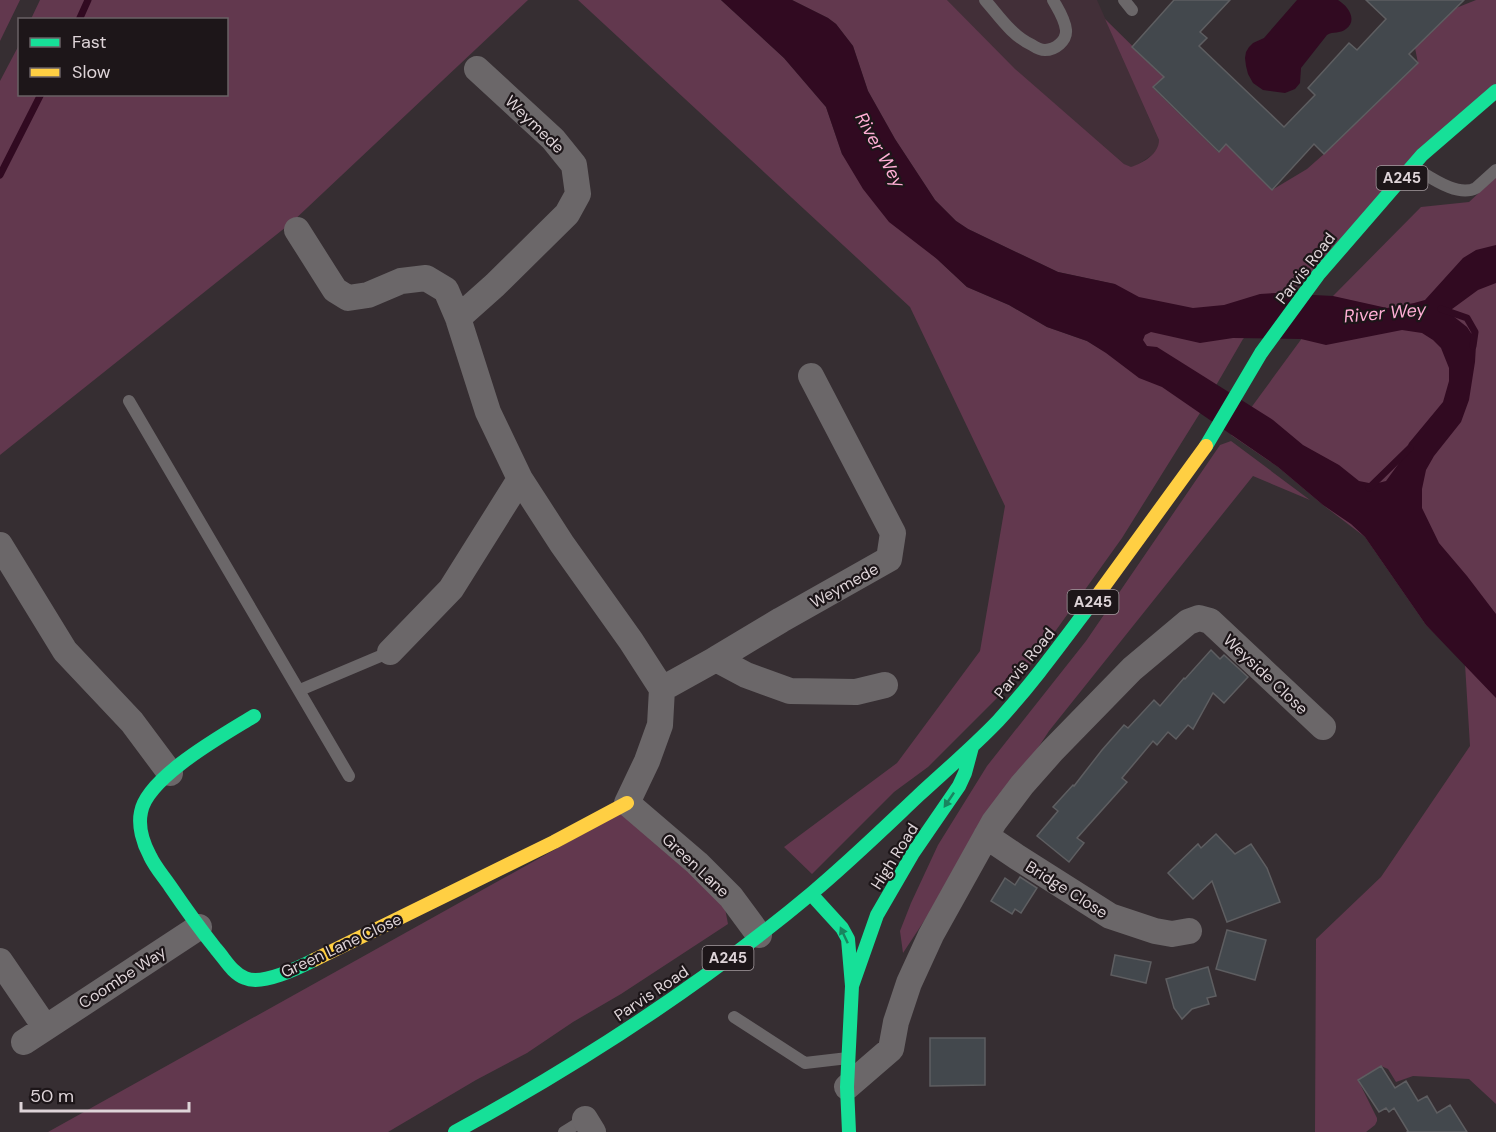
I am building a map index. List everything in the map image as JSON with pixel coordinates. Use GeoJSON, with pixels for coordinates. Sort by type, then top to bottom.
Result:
{"type":"FeatureCollection","features":[{"type":"Feature","properties":{"kind":"main road","name":"Parvis Road"},"geometry":{"type":"LineString","coordinates":[[455,1132],[606,1043],[676,997],[759,935],[846,864],[998,721],[1044,667],[1204,450],[1261,353],[1318,275],[1422,154],[1496,91]]}},
{"type":"Feature","properties":{"kind":"main road","name":"A245"},"geometry":{"type":"LineString","coordinates":[[1444,136],[1496,103]]}},
{"type":"Feature","properties":{"kind":"main road","name":"Green Lane Close"},"geometry":{"type":"LineString","coordinates":[[254,716],[208,744],[170,773],[151,790],[141,811],[141,832],[150,856],[199,927],[233,970],[246,979],[264,980],[303,966],[554,842],[627,803]]}},
{"type":"Feature","properties":{"kind":"main road","name":"High Road"},"geometry":{"type":"LineString","coordinates":[[852,986],[877,915],[913,853],[959,786],[972,747]]}},
{"type":"Feature","properties":{"kind":"main road","name":"High Road"},"geometry":{"type":"LineString","coordinates":[[812,894],[842,927],[848,939],[852,986],[847,1087],[849,1132]]}},
{"type":"Feature","properties":{"kind":"street","name":"Weymede"},"geometry":{"type":"LineString","coordinates":[[458,318],[567,214],[578,194],[574,165],[553,139],[477,69]]}},
{"type":"Feature","properties":{"kind":"street"},"geometry":{"type":"LineString","coordinates":[[297,230],[334,290],[348,298],[368,295],[401,280],[426,278],[446,290],[458,318],[488,412],[520,479],[662,689],[660,725],[647,761],[627,803]]}},
{"type":"Feature","properties":{"kind":"street","name":"Weymede"},"geometry":{"type":"LineString","coordinates":[[662,689],[889,560],[893,534],[811,376]]}},
{"type":"Feature","properties":{"kind":"street"},"geometry":{"type":"LineString","coordinates":[[390,652],[451,590],[520,479]]}},
{"type":"Feature","properties":{"kind":"street"},"geometry":{"type":"LineString","coordinates":[[0,545],[65,651],[132,722],[170,773]]}},
{"type":"Feature","properties":{"kind":"street","name":"Weyside Close"},"geometry":{"type":"LineString","coordinates":[[986,836],[1022,785],[1132,669],[1188,622],[1199,618],[1210,621],[1323,727]]}},
{"type":"Feature","properties":{"kind":"street"},"geometry":{"type":"LineString","coordinates":[[716,659],[747,675],[790,691],[856,692],[885,685]]}},
{"type":"Feature","properties":{"kind":"street","name":"Green Lane"},"geometry":{"type":"LineString","coordinates":[[627,803],[697,863],[731,897],[759,935]]}},
{"type":"Feature","properties":{"kind":"street"},"geometry":{"type":"LineString","coordinates":[[847,1087],[891,1049],[896,1023],[909,983],[951,897],[986,836]]}},
{"type":"Feature","properties":{"kind":"street","name":"Bridge Close"},"geometry":{"type":"LineString","coordinates":[[986,836],[1110,916],[1155,931],[1172,934],[1189,931]]}},
{"type":"Feature","properties":{"kind":"street","name":"Coombe Way"},"geometry":{"type":"LineString","coordinates":[[24,1042],[199,927]]}},
{"type":"Feature","properties":{"kind":"street"},"geometry":{"type":"LineString","coordinates":[[0,961],[45,1028]]}},
{"type":"Feature","properties":{"kind":"lane"},"geometry":{"type":"LineString","coordinates":[[985,0],[1011,30],[1030,45],[1044,50],[1054,48],[1064,40],[1066,31],[1061,14],[1053,0]]}},
{"type":"Feature","properties":{"kind":"lane"},"geometry":{"type":"LineString","coordinates":[[1412,167],[1462,192],[1473,190],[1496,170]]}},
{"type":"Feature","properties":{"kind":"lane"},"geometry":{"type":"LineString","coordinates":[[129,401],[349,776]]}},
{"type":"Feature","properties":{"kind":"lane"},"geometry":{"type":"LineString","coordinates":[[300,690],[390,652]]}},
{"type":"Feature","properties":{"kind":"lane"},"geometry":{"type":"LineString","coordinates":[[734,1017],[805,1063],[849,1058]]}},
{"type":"Feature","properties":{"kind":"shaded area"},"geometry":{"type":"Polygon","coordinates":[[[0,0],[20,0],[0,41],[0,0]]]}},
{"type":"Feature","properties":{"kind":"shaded area"},"geometry":{"type":"Polygon","coordinates":[[[40,0],[528,0],[291,223],[0,455],[0,81],[18,47],[18,96],[228,96],[228,18],[31,18],[40,0]]]}},
{"type":"Feature","properties":{"kind":"shaded area"},"geometry":{"type":"Polygon","coordinates":[[[578,0],[721,0],[784,58],[826,107],[842,154],[937,259],[967,287],[1009,305],[1047,327],[1087,341],[1102,350],[1114,284],[1058,272],[956,221],[935,200],[895,139],[868,91],[853,46],[836,24],[792,0],[947,0],[1015,69],[1124,164],[1131,167],[1153,154],[1159,140],[1105,19],[1164,77],[1153,88],[1218,152],[1226,144],[1272,190],[1307,169],[1324,154],[1418,63],[1415,48],[1456,8],[1476,0],[1496,0],[1496,91],[1243,339],[1122,538],[1034,661],[928,767],[894,792],[812,874],[784,847],[897,763],[980,651],[1005,506],[910,307],[578,0]]]}},
{"type":"Feature","properties":{"kind":"shaded area"},"geometry":{"type":"Polygon","coordinates":[[[947,0],[1097,0],[1159,140],[1159,147],[1155,153],[1131,168],[1124,164],[1014,69],[947,0]]]}},
{"type":"Feature","properties":{"kind":"shaded area"},"geometry":{"type":"Polygon","coordinates":[[[1496,177],[1496,1104],[1469,1079],[1413,1076],[1396,1082],[1388,1069],[1381,1066],[1358,1080],[1377,1118],[1375,1125],[1366,1132],[1315,1132],[1316,939],[1381,877],[1470,746],[1465,664],[1426,625],[1365,537],[1278,467],[1231,435],[1333,296],[1421,207],[1469,202],[1496,177]]]}},
{"type":"Feature","properties":{"kind":"shaded area"},"geometry":{"type":"Polygon","coordinates":[[[1231,441],[1310,500],[1253,476],[1049,731],[903,953],[900,931],[911,903],[938,845],[987,766],[1086,641],[1220,445],[1231,441]]]}},
{"type":"Feature","properties":{"kind":"shaded area"},"geometry":{"type":"Polygon","coordinates":[[[624,811],[724,903],[728,924],[527,1053],[388,1132],[48,1132],[624,811]]]}},
{"type":"Feature","properties":{"kind":"water"},"geometry":{"type":"Polygon","coordinates":[[[721,0],[792,0],[828,18],[836,24],[853,46],[868,91],[895,139],[935,200],[956,221],[1058,272],[1115,284],[1139,297],[1193,308],[1224,305],[1260,294],[1275,293],[1333,296],[1387,308],[1425,300],[1463,258],[1476,250],[1496,245],[1496,283],[1478,290],[1448,312],[1467,327],[1473,336],[1476,345],[1475,362],[1469,400],[1461,422],[1426,470],[1422,489],[1422,508],[1439,543],[1496,614],[1496,698],[1426,625],[1365,537],[1351,524],[1323,505],[1278,467],[1162,387],[1139,378],[1087,341],[1047,327],[1009,305],[967,287],[937,259],[889,222],[863,189],[842,154],[826,107],[784,58],[721,0]],[[1402,330],[1326,345],[1301,339],[1233,338],[1200,343],[1151,332],[1145,335],[1143,340],[1147,346],[1157,347],[1273,420],[1303,445],[1339,465],[1359,481],[1374,484],[1386,481],[1402,459],[1409,443],[1443,402],[1449,381],[1449,368],[1441,348],[1422,333],[1402,330]]]}},
{"type":"Feature","properties":{"kind":"water"},"geometry":{"type":"Polygon","coordinates":[[[1297,0],[1338,0],[1350,13],[1350,25],[1344,31],[1327,35],[1301,68],[1300,83],[1295,89],[1285,93],[1263,90],[1253,83],[1248,74],[1246,52],[1253,43],[1264,38],[1297,0]]]}},
{"type":"Feature","properties":{"kind":"building"},"geometry":{"type":"Polygon","coordinates":[[[1174,0],[1230,0],[1200,32],[1207,38],[1199,46],[1284,127],[1315,95],[1308,88],[1349,43],[1357,50],[1386,19],[1366,0],[1464,0],[1409,54],[1418,63],[1324,154],[1314,144],[1272,190],[1226,144],[1219,152],[1153,87],[1164,77],[1132,47],[1174,0]]]}},
{"type":"Feature","properties":{"kind":"building"},"geometry":{"type":"Polygon","coordinates":[[[1211,650],[1220,659],[1224,655],[1248,677],[1224,703],[1213,693],[1193,729],[1188,725],[1176,739],[1168,732],[1157,745],[1153,741],[1122,778],[1127,782],[1077,838],[1084,843],[1069,862],[1037,836],[1058,811],[1053,807],[1074,786],[1124,725],[1128,728],[1154,700],[1160,706],[1211,650]]]}},
{"type":"Feature","properties":{"kind":"building"},"geometry":{"type":"Polygon","coordinates":[[[1216,834],[1235,854],[1251,844],[1267,868],[1280,902],[1227,922],[1212,881],[1193,899],[1168,873],[1198,844],[1201,848],[1216,834]]]}},
{"type":"Feature","properties":{"kind":"building"},"geometry":{"type":"Polygon","coordinates":[[[1020,877],[1037,888],[1021,913],[1015,909],[1012,914],[991,901],[1005,878],[1015,885],[1020,877]]]}},
{"type":"Feature","properties":{"kind":"building"},"geometry":{"type":"Polygon","coordinates":[[[1227,930],[1266,940],[1255,980],[1216,969],[1227,930]]]}},
{"type":"Feature","properties":{"kind":"building"},"geometry":{"type":"Polygon","coordinates":[[[1115,955],[1151,962],[1146,983],[1111,975],[1115,955]]]}},
{"type":"Feature","properties":{"kind":"building"},"geometry":{"type":"Polygon","coordinates":[[[1208,967],[1216,996],[1207,998],[1209,1004],[1192,1009],[1182,1019],[1174,1008],[1166,979],[1208,967]]]}},
{"type":"Feature","properties":{"kind":"building"},"geometry":{"type":"Polygon","coordinates":[[[930,1038],[985,1038],[985,1085],[930,1086],[930,1038]]]}},
{"type":"Feature","properties":{"kind":"building"},"geometry":{"type":"Polygon","coordinates":[[[1381,1066],[1395,1088],[1406,1081],[1418,1101],[1427,1096],[1437,1113],[1450,1105],[1467,1132],[1407,1132],[1394,1108],[1389,1112],[1386,1108],[1379,1112],[1358,1080],[1381,1066]]]}},
{"type":"Feature","properties":{"kind":"waterway"},"geometry":{"type":"LineString","coordinates":[[80,18],[88,0]]}},
{"type":"Feature","properties":{"kind":"waterway"},"geometry":{"type":"LineString","coordinates":[[0,175],[40,96]]}},
{"type":"Feature","properties":{"kind":"waterway","name":"River Wey"},"geometry":{"type":"LineString","coordinates":[[1441,309],[1467,318],[1475,332],[1473,346]]}},
{"type":"Feature","properties":{"kind":"waterway","name":"River Wey"},"geometry":{"type":"LineString","coordinates":[[1369,488],[1410,448]]}},
{"type":"Feature","properties":{"kind":"traffic: fast"},"geometry":{"type":"LineString","coordinates":[[1206,446],[1261,353],[1318,275],[1422,155],[1496,91]]}},
{"type":"Feature","properties":{"kind":"traffic: fast"},"geometry":{"type":"LineString","coordinates":[[455,1132],[502,1106],[640,1021],[728,959],[812,893],[998,721],[1036,677],[1094,600]]}},
{"type":"Feature","properties":{"kind":"traffic: fast"},"geometry":{"type":"LineString","coordinates":[[254,716],[207,745],[157,785],[146,799],[141,812],[142,834],[147,851],[157,868],[204,934],[236,973],[252,980],[261,980],[280,975],[314,960]]}},
{"type":"Feature","properties":{"kind":"traffic: fast"},"geometry":{"type":"LineString","coordinates":[[852,986],[877,915],[913,853],[959,786],[972,747]]}},
{"type":"Feature","properties":{"kind":"traffic: fast"},"geometry":{"type":"LineString","coordinates":[[811,894],[842,928],[848,939],[852,986],[847,1087],[849,1132]]}},
{"type":"Feature","properties":{"kind":"traffic: slow"},"geometry":{"type":"LineString","coordinates":[[1094,600],[1206,446]]}},
{"type":"Feature","properties":{"kind":"traffic: slow"},"geometry":{"type":"LineString","coordinates":[[314,960],[554,842],[627,803]]}}]}
